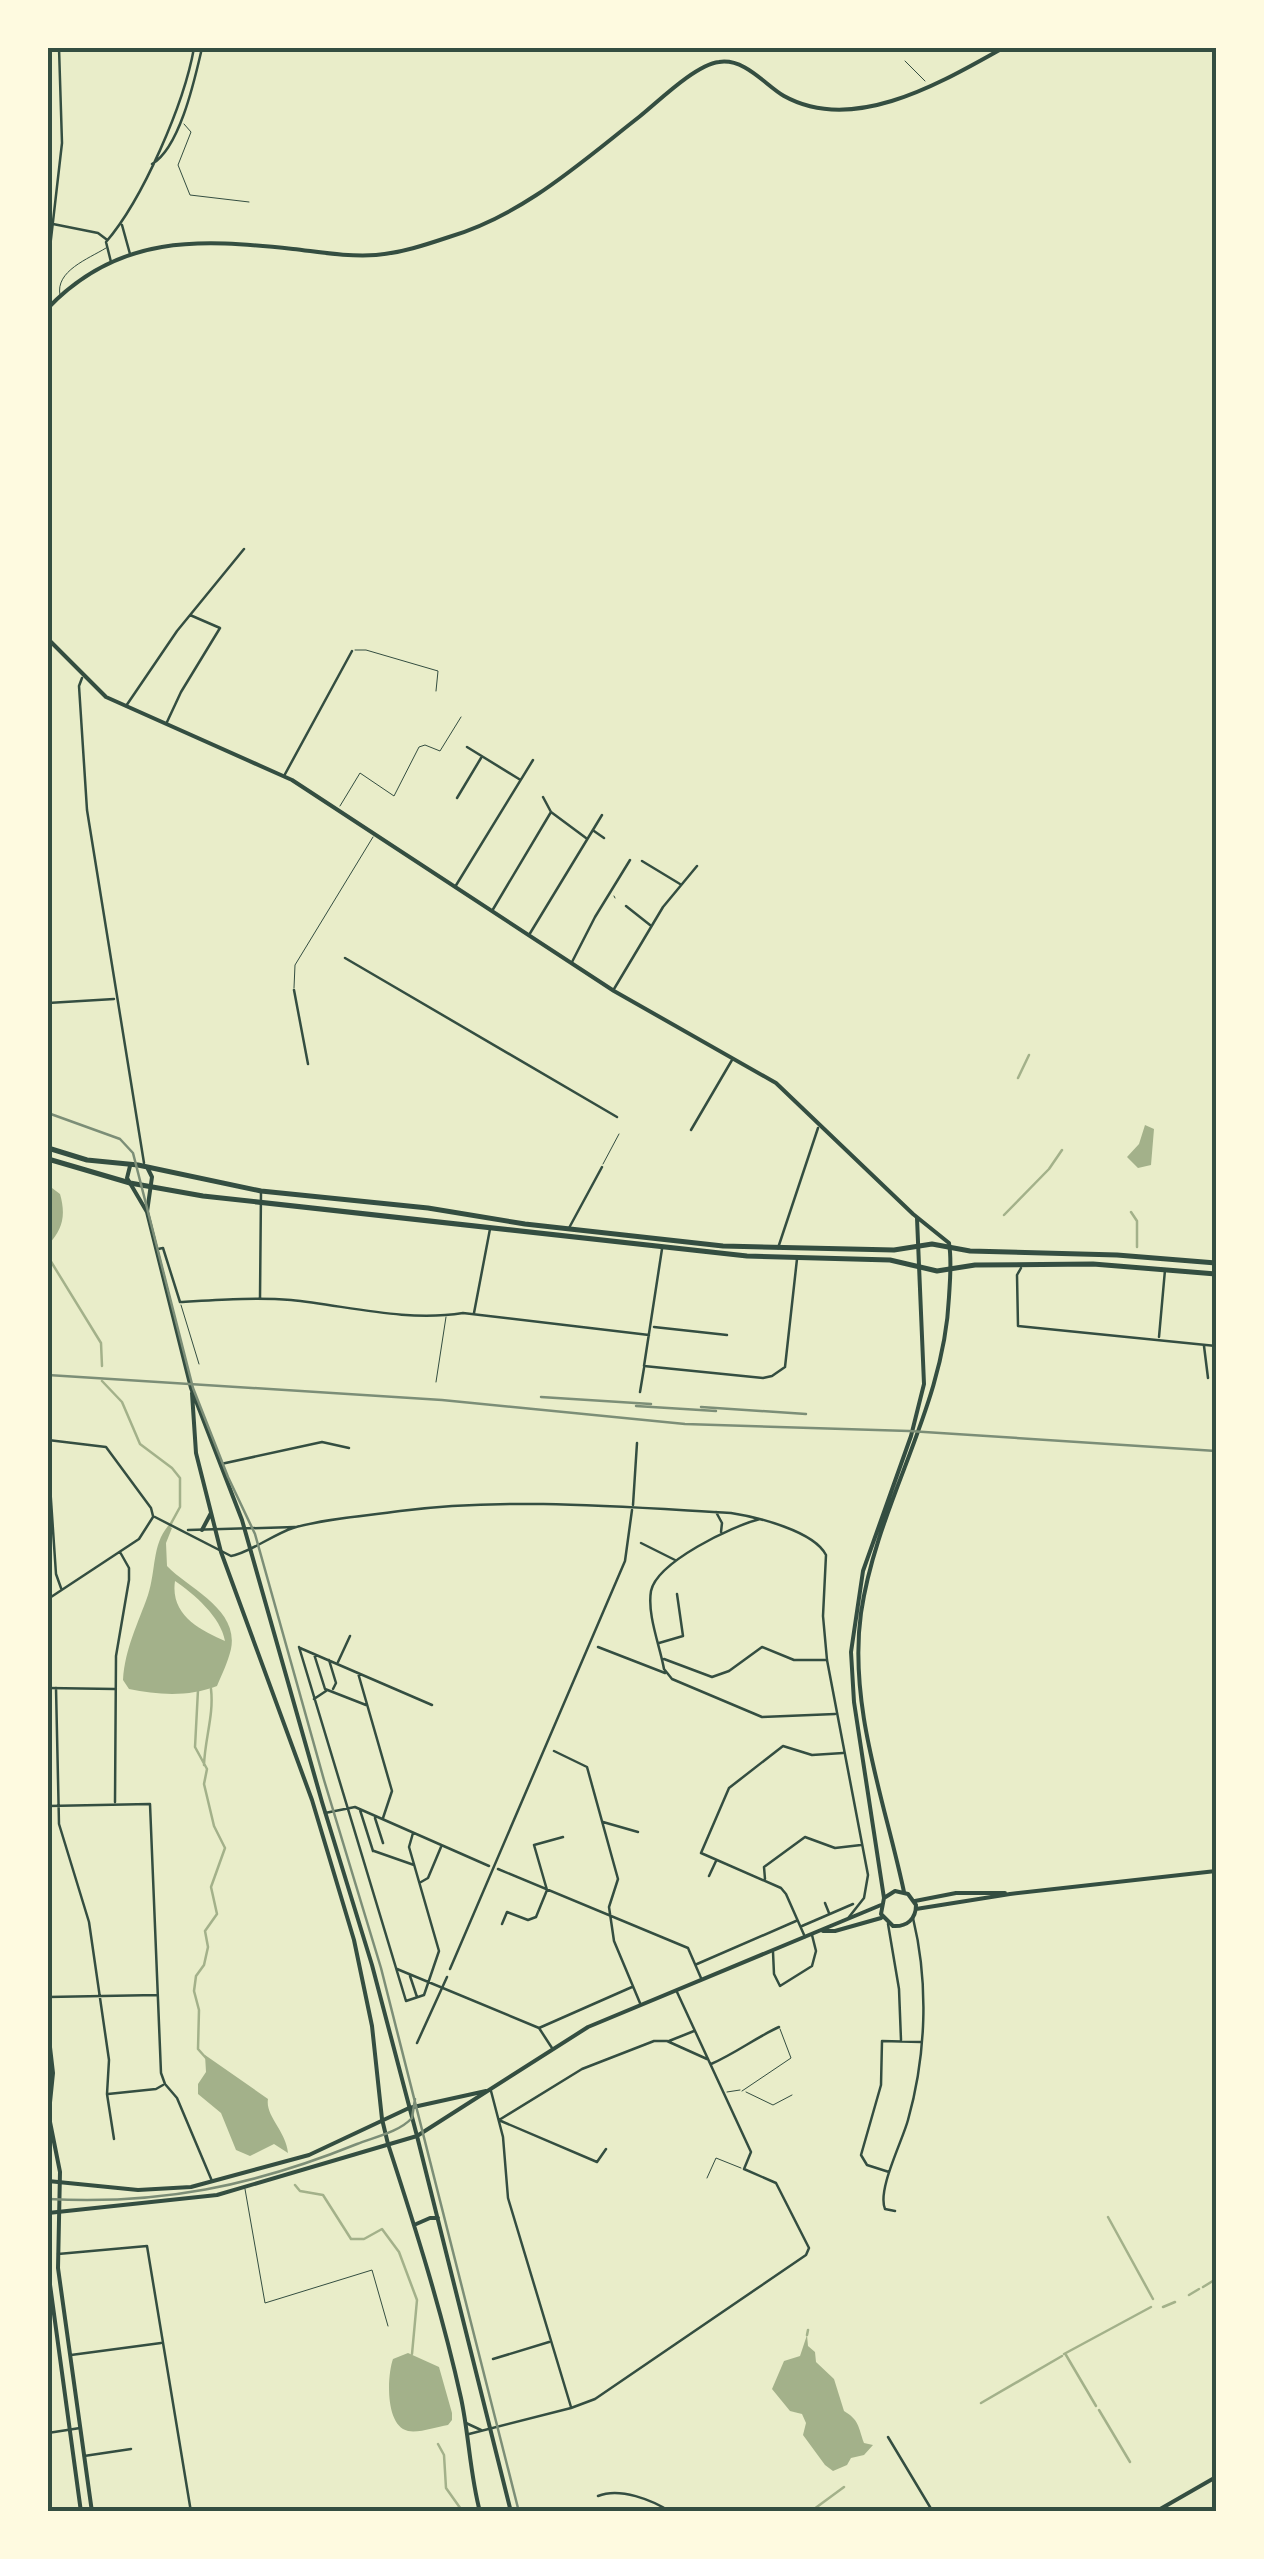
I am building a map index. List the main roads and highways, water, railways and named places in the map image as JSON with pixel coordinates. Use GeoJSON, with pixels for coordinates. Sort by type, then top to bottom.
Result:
{"type":"FeatureCollection","features":[{"type":"Feature","properties":{"kind":"main road"},"geometry":{"type":"LineString","coordinates":[[48,1148],[86,1160],[146,1166],[261,1191],[428,1208],[568,1229],[778,1249],[894,1250],[918,1246],[1150,1256],[1216,1263]]}},
{"type":"Feature","properties":{"kind":"main road"},"geometry":{"type":"LineString","coordinates":[[48,1158],[151,1188],[663,1247],[798,1259],[890,1260],[952,1269],[974,1265],[1093,1264],[1216,1274]]}},
{"type":"Feature","properties":{"kind":"waterway"},"geometry":{"type":"LineString","coordinates":[[1018,1078],[1029,1055]]}},
{"type":"Feature","properties":{"kind":"waterway"},"geometry":{"type":"LineString","coordinates":[[1004,1215],[1062,1150]]}},
{"type":"Feature","properties":{"kind":"waterway"},"geometry":{"type":"LineString","coordinates":[[1131,1212],[1137,1221],[1137,1247]]}},
{"type":"Feature","properties":{"kind":"waterway"},"geometry":{"type":"LineString","coordinates":[[50,1260],[101,1343],[102,1366]]}},
{"type":"Feature","properties":{"kind":"waterway"},"geometry":{"type":"LineString","coordinates":[[102,1381],[122,1402],[140,1444],[180,1478],[180,1507],[168,1529]]}},
{"type":"Feature","properties":{"kind":"waterway"},"geometry":{"type":"LineString","coordinates":[[204,1765],[211,1689]]}},
{"type":"Feature","properties":{"kind":"waterway"},"geometry":{"type":"LineString","coordinates":[[198,1690],[195,1747],[207,1769],[204,1784],[214,1826],[225,1848],[211,1887],[217,1914],[205,1931],[208,1947],[194,1991],[199,2010],[198,2049],[206,2058]]}},
{"type":"Feature","properties":{"kind":"waterway"},"geometry":{"type":"LineString","coordinates":[[295,2185],[300,2191],[323,2195],[351,2239],[364,2239],[382,2229],[399,2252],[417,2300],[412,2354]]}},
{"type":"Feature","properties":{"kind":"waterway"},"geometry":{"type":"LineString","coordinates":[[1108,2217],[1153,2299]]}},
{"type":"Feature","properties":{"kind":"waterway"},"geometry":{"type":"LineString","coordinates":[[1203,2287],[1216,2279]]}},
{"type":"Feature","properties":{"kind":"waterway"},"geometry":{"type":"LineString","coordinates":[[1189,2295],[1199,2289]]}},
{"type":"Feature","properties":{"kind":"waterway"},"geometry":{"type":"LineString","coordinates":[[1163,2307],[1175,2302]]}},
{"type":"Feature","properties":{"kind":"waterway"},"geometry":{"type":"LineString","coordinates":[[1064,2354],[1151,2307]]}},
{"type":"Feature","properties":{"kind":"waterway"},"geometry":{"type":"LineString","coordinates":[[807,2335],[808,2330]]}},
{"type":"Feature","properties":{"kind":"waterway"},"geometry":{"type":"LineString","coordinates":[[1066,2355],[1096,2406]]}},
{"type":"Feature","properties":{"kind":"waterway"},"geometry":{"type":"LineString","coordinates":[[981,2403],[1062,2356]]}},
{"type":"Feature","properties":{"kind":"waterway"},"geometry":{"type":"LineString","coordinates":[[1099,2410],[1130,2462]]}},
{"type":"Feature","properties":{"kind":"waterway"},"geometry":{"type":"LineString","coordinates":[[438,2444],[444,2455],[446,2488],[463,2512]]}},
{"type":"Feature","properties":{"kind":"waterway"},"geometry":{"type":"LineString","coordinates":[[810,2512],[844,2487]]}},
{"type":"Feature","properties":{"kind":"tram line"},"geometry":{"type":"LineString","coordinates":[[48,1113],[120,1139],[133,1153],[193,1388],[255,1534],[381,1968],[519,2512]]}},
{"type":"Feature","properties":{"kind":"tram line"},"geometry":{"type":"LineString","coordinates":[[48,2199],[168,2195],[281,2171],[394,2131],[412,2118],[415,2099]]}},
{"type":"Feature","properties":{"kind":"railway"},"geometry":{"type":"LineString","coordinates":[[48,1375],[442,1400],[685,1424],[909,1431],[1216,1451]]}},
{"type":"Feature","properties":{"kind":"railway"},"geometry":{"type":"LineString","coordinates":[[541,1397],[651,1404]]}},
{"type":"Feature","properties":{"kind":"railway"},"geometry":{"type":"LineString","coordinates":[[636,1406],[716,1411]]}},
{"type":"Feature","properties":{"kind":"railway"},"geometry":{"type":"LineString","coordinates":[[701,1407],[806,1414]]}}]}
